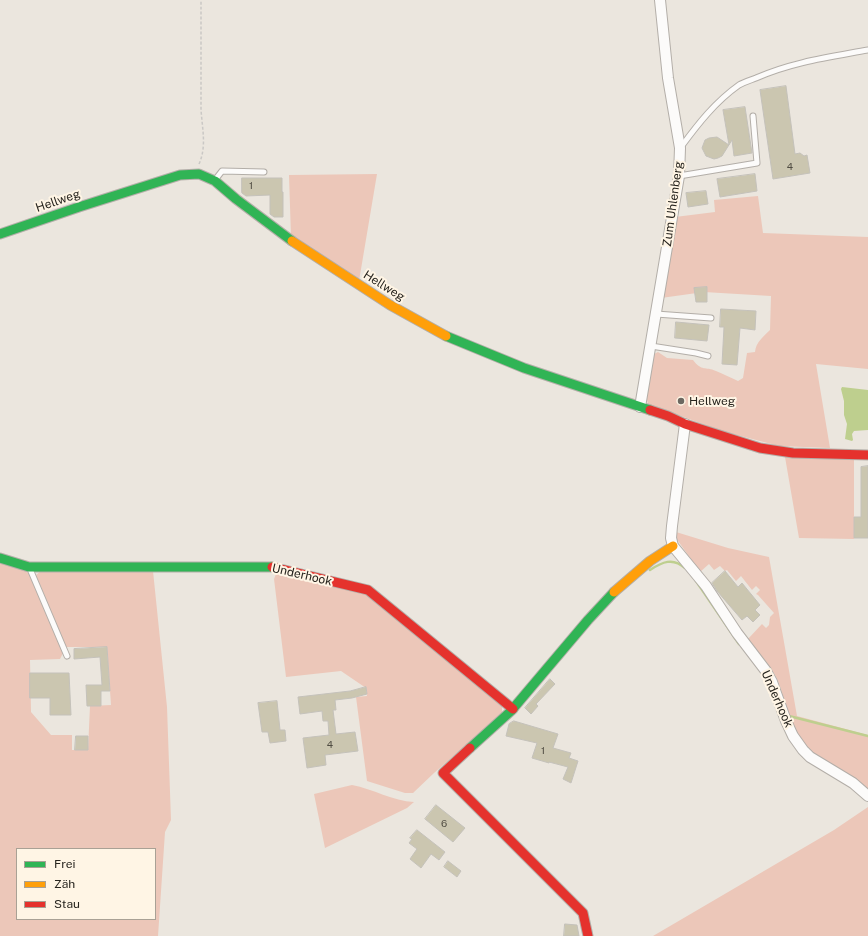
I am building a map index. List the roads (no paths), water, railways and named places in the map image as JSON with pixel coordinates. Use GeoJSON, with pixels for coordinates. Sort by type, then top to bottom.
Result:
{"type":"FeatureCollection","features":[{"type":"Feature","properties":{"kind":"street","name":"Zum Uhlenberg"},"geometry":{"type":"LineString","coordinates":[[640,407],[679,176],[680,148],[668,78],[660,0]]}},
{"type":"Feature","properties":{"kind":"street","name":"Hellweg"},"geometry":{"type":"LineString","coordinates":[[0,234],[180,175],[199,174],[215,181],[285,236],[329,265],[390,304],[446,336],[524,368],[668,416],[685,424],[760,448],[793,453],[868,455]]}},
{"type":"Feature","properties":{"kind":"street"},"geometry":{"type":"LineString","coordinates":[[588,936],[583,913],[443,774],[513,709],[598,609],[618,588],[662,552],[673,546],[671,538],[672,526],[685,424]]}},
{"type":"Feature","properties":{"kind":"street","name":"Underhook"},"geometry":{"type":"LineString","coordinates":[[673,546],[706,586],[737,633],[766,671],[772,682],[793,736],[803,750],[810,757],[853,783],[868,796]]}},
{"type":"Feature","properties":{"kind":"street","name":"Underhook"},"geometry":{"type":"LineString","coordinates":[[0,558],[29,567],[274,567],[368,590],[513,709]]}},
{"type":"Feature","properties":{"kind":"lane"},"geometry":{"type":"LineString","coordinates":[[680,148],[701,119],[741,84],[799,63],[868,50]]}},
{"type":"Feature","properties":{"kind":"lane"},"geometry":{"type":"LineString","coordinates":[[679,176],[757,163],[753,116]]}},
{"type":"Feature","properties":{"kind":"lane"},"geometry":{"type":"LineString","coordinates":[[215,181],[222,171],[264,172]]}},
{"type":"Feature","properties":{"kind":"lane"},"geometry":{"type":"LineString","coordinates":[[656,314],[711,318]]}},
{"type":"Feature","properties":{"kind":"lane"},"geometry":{"type":"LineString","coordinates":[[650,346],[708,356]]}},
{"type":"Feature","properties":{"kind":"lane"},"geometry":{"type":"LineString","coordinates":[[29,567],[67,656]]}},
{"type":"Feature","properties":{"kind":"waterway"},"geometry":{"type":"LineString","coordinates":[[650,570],[668,562],[676,563],[685,568]]}},
{"type":"Feature","properties":{"kind":"waterway"},"geometry":{"type":"LineString","coordinates":[[696,581],[739,644]]}},
{"type":"Feature","properties":{"kind":"waterway"},"geometry":{"type":"LineString","coordinates":[[789,716],[868,736]]}},
{"type":"Feature","properties":{"kind":"place","name":"Hellweg"},"geometry":{"type":"Point","coordinates":[681,401]}}]}
